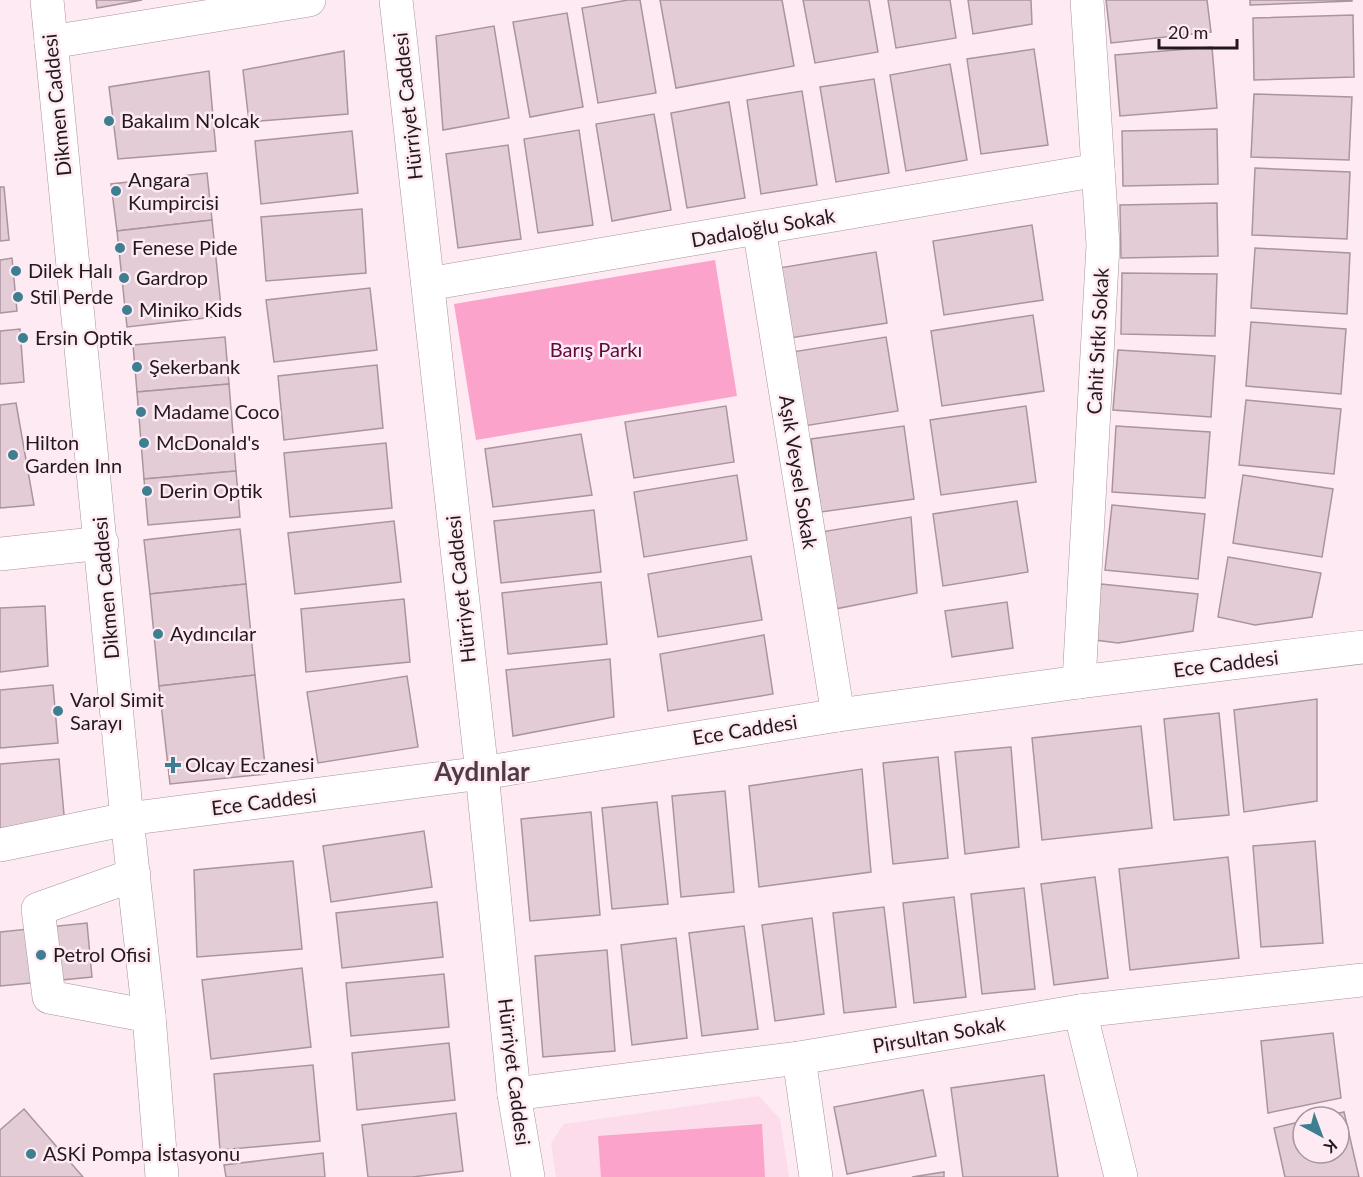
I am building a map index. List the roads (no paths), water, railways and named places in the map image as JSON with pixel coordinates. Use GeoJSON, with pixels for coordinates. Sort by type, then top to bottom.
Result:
{"type":"FeatureCollection","features":[{"type":"Feature","properties":{"kind":"street","name":"Dikmen Caddesi"},"geometry":{"type":"LineString","coordinates":[[47,0],[102,543],[127,819],[149,1016],[162,1177]]}},
{"type":"Feature","properties":{"kind":"street"},"geometry":{"type":"LineString","coordinates":[[51,42],[309,0]]}},
{"type":"Feature","properties":{"kind":"street","name":"Hürriyet Caddesi"},"geometry":{"type":"LineString","coordinates":[[396,0],[482,773],[514,1094],[528,1177]]}},
{"type":"Feature","properties":{"kind":"street","name":"Cahit Sıtkı Sokak"},"geometry":{"type":"LineString","coordinates":[[1079,682],[1103,245],[1088,0]]}},
{"type":"Feature","properties":{"kind":"street","name":"Dadaloğlu Sokak"},"geometry":{"type":"LineString","coordinates":[[428,284],[1098,170]]}},
{"type":"Feature","properties":{"kind":"street","name":"Aşık Veysel Sokak"},"geometry":{"type":"LineString","coordinates":[[759,228],[838,715]]}},
{"type":"Feature","properties":{"kind":"street"},"geometry":{"type":"LineString","coordinates":[[0,554],[102,543]]}},
{"type":"Feature","properties":{"kind":"street","name":"Ece Caddesi"},"geometry":{"type":"LineString","coordinates":[[0,845],[127,819],[482,773],[838,715],[1363,647]]}},
{"type":"Feature","properties":{"kind":"street"},"geometry":{"type":"LineString","coordinates":[[134,875],[38,909],[49,998],[149,1016]]}},
{"type":"Feature","properties":{"kind":"street","name":"Pirsultan Sokak"},"geometry":{"type":"LineString","coordinates":[[514,1094],[799,1059],[1080,1011],[1363,980]]}},
{"type":"Feature","properties":{"kind":"street"},"geometry":{"type":"LineString","coordinates":[[1080,1011],[1121,1177]]}},
{"type":"Feature","properties":{"kind":"street"},"geometry":{"type":"LineString","coordinates":[[799,1059],[816,1177]]}},
{"type":"Feature","properties":{"kind":"place","name":"Bakalım N'olcak"},"geometry":{"type":"Point","coordinates":[109,121]}},
{"type":"Feature","properties":{"kind":"place","name":"Angara Kumpircisi"},"geometry":{"type":"Point","coordinates":[116,191]}},
{"type":"Feature","properties":{"kind":"place","name":"Fenese Pide"},"geometry":{"type":"Point","coordinates":[120,248]}},
{"type":"Feature","properties":{"kind":"place","name":"Dilek Halı"},"geometry":{"type":"Point","coordinates":[16,271]}},
{"type":"Feature","properties":{"kind":"place","name":"Gardrop"},"geometry":{"type":"Point","coordinates":[124,278]}},
{"type":"Feature","properties":{"kind":"place","name":"Stil Perde"},"geometry":{"type":"Point","coordinates":[18,297]}},
{"type":"Feature","properties":{"kind":"place","name":"Miniko Kids"},"geometry":{"type":"Point","coordinates":[127,310]}},
{"type":"Feature","properties":{"kind":"place","name":"Ersin Optik"},"geometry":{"type":"Point","coordinates":[23,338]}},
{"type":"Feature","properties":{"kind":"place","name":"Şekerbank"},"geometry":{"type":"Point","coordinates":[137,367]}},
{"type":"Feature","properties":{"kind":"place","name":"Madame Coco"},"geometry":{"type":"Point","coordinates":[141,412]}},
{"type":"Feature","properties":{"kind":"place","name":"McDonald's"},"geometry":{"type":"Point","coordinates":[144,443]}},
{"type":"Feature","properties":{"kind":"place","name":"Hilton Garden Inn"},"geometry":{"type":"Point","coordinates":[13,455]}},
{"type":"Feature","properties":{"kind":"place","name":"Derin Optik"},"geometry":{"type":"Point","coordinates":[147,491]}},
{"type":"Feature","properties":{"kind":"place","name":"Aydıncılar"},"geometry":{"type":"Point","coordinates":[158,634]}},
{"type":"Feature","properties":{"kind":"place","name":"Varol Simit Sarayı"},"geometry":{"type":"Point","coordinates":[58,711]}},
{"type":"Feature","properties":{"kind":"place","name":"Olcay Eczanesi"},"geometry":{"type":"Point","coordinates":[173,765]}},
{"type":"Feature","properties":{"kind":"place","name":"Petrol Ofisi"},"geometry":{"type":"Point","coordinates":[41,955]}},
{"type":"Feature","properties":{"kind":"place","name":"ASKİ Pompa İstasyonu"},"geometry":{"type":"Point","coordinates":[31,1154]}},
{"type":"Feature","properties":{"kind":"district","name":"Aydınlar"},"geometry":{"type":"Point","coordinates":[482,772]}},
{"type":"Feature","properties":{"kind":"park label","name":"Barış Parkı"},"geometry":{"type":"Point","coordinates":[596,350]}}]}
